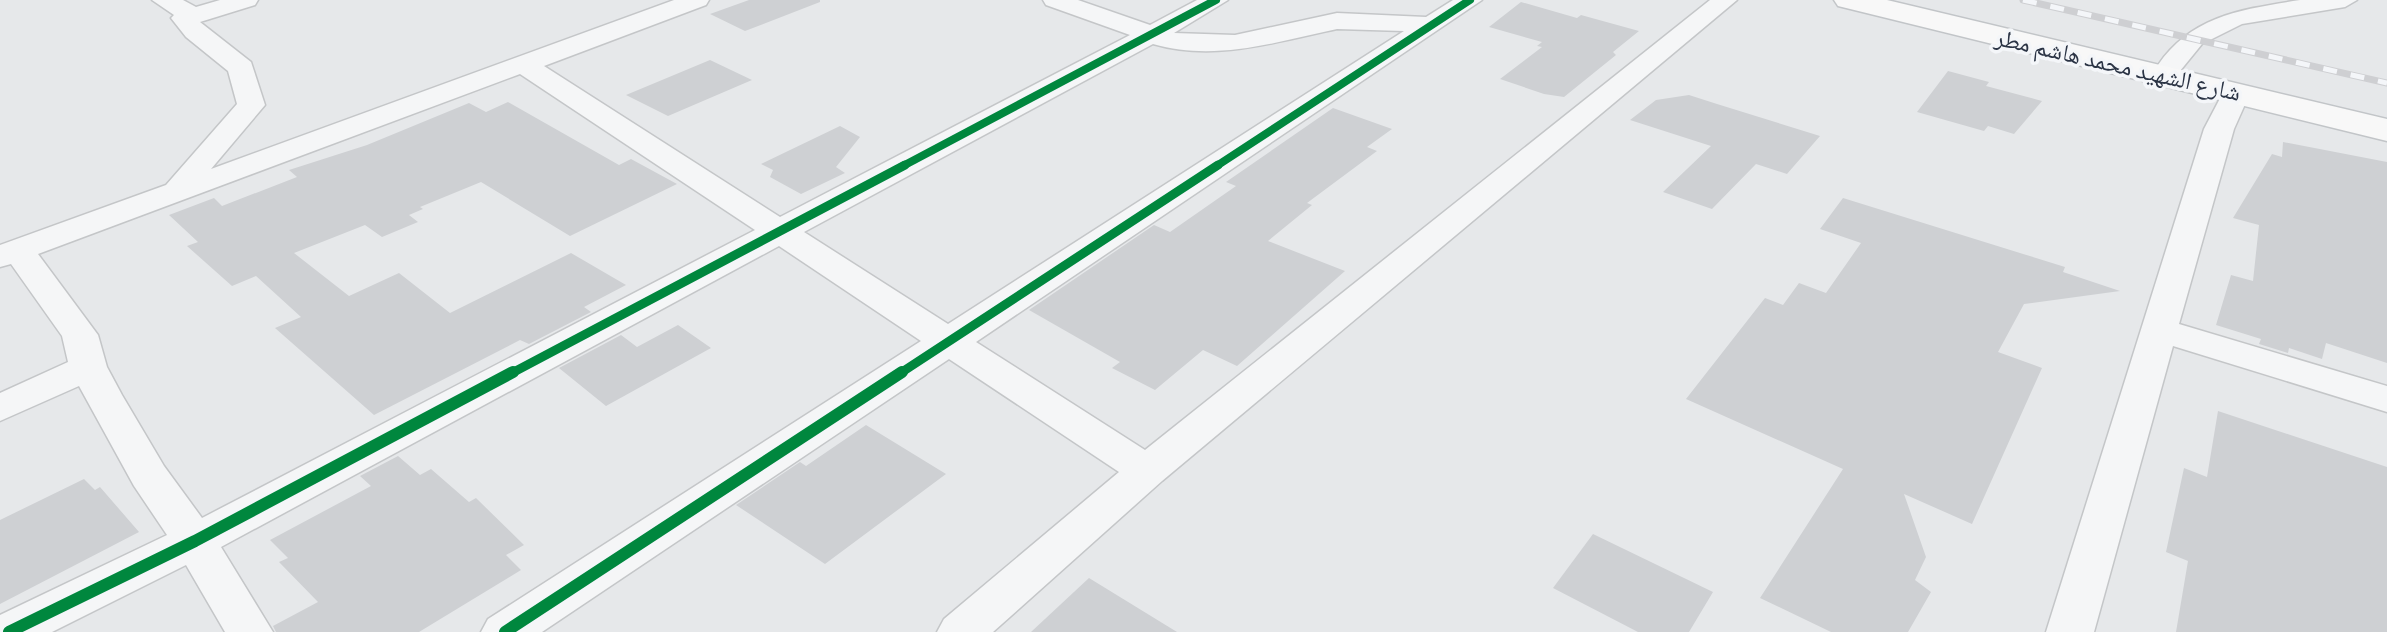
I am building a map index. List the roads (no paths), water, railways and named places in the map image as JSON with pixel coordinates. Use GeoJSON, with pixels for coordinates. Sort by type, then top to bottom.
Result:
{"type":"FeatureCollection","features":[{"type":"Feature","properties":{"kind":"main road","name":"شارع الشهيد محمد هاشم مطر"},"geometry":{"type":"LineString","coordinates":[[1849,0],[2387,130]]}},
{"type":"Feature","properties":{"kind":"main road","name":"شارع الشهيد محمد هاشم مطر"},"geometry":{"type":"LineString","coordinates":[[1901,0],[2387,116]]}},
{"type":"Feature","properties":{"kind":"street"},"geometry":{"type":"LineString","coordinates":[[164,0],[194,16]]}},
{"type":"Feature","properties":{"kind":"street"},"geometry":{"type":"LineString","coordinates":[[177,188],[251,105],[241,68],[195,32],[184,18],[246,0]]}},
{"type":"Feature","properties":{"kind":"street"},"geometry":{"type":"LineString","coordinates":[[1055,0],[1152,34],[1188,43],[1216,45],[1337,21],[1432,25]]}},
{"type":"Feature","properties":{"kind":"street"},"geometry":{"type":"LineString","coordinates":[[9,632],[195,541],[782,233],[1216,0]]}},
{"type":"Feature","properties":{"kind":"street"},"geometry":{"type":"LineString","coordinates":[[505,632],[1470,0]]}},
{"type":"Feature","properties":{"kind":"street"},"geometry":{"type":"LineString","coordinates":[[961,632],[1147,471],[1725,0]]}},
{"type":"Feature","properties":{"kind":"street"},"geometry":{"type":"LineString","coordinates":[[2171,65],[2193,39],[2235,18],[2345,0]]}},
{"type":"Feature","properties":{"kind":"street"},"geometry":{"type":"LineString","coordinates":[[249,632],[195,541],[149,476],[88,367],[80,335],[9,253],[687,1]]}},
{"type":"Feature","properties":{"kind":"street"},"geometry":{"type":"LineString","coordinates":[[523,64],[1147,471]]}},
{"type":"Feature","properties":{"kind":"street"},"geometry":{"type":"LineString","coordinates":[[2070,632],[2219,129],[2236,93]]}},
{"type":"Feature","properties":{"kind":"street"},"geometry":{"type":"LineString","coordinates":[[2160,330],[2387,399]]}},
{"type":"Feature","properties":{"kind":"street"},"geometry":{"type":"LineString","coordinates":[[0,408],[88,367]]}},
{"type":"Feature","properties":{"kind":"railway"},"geometry":{"type":"LineString","coordinates":[[2023,0],[2387,83]]}}]}
